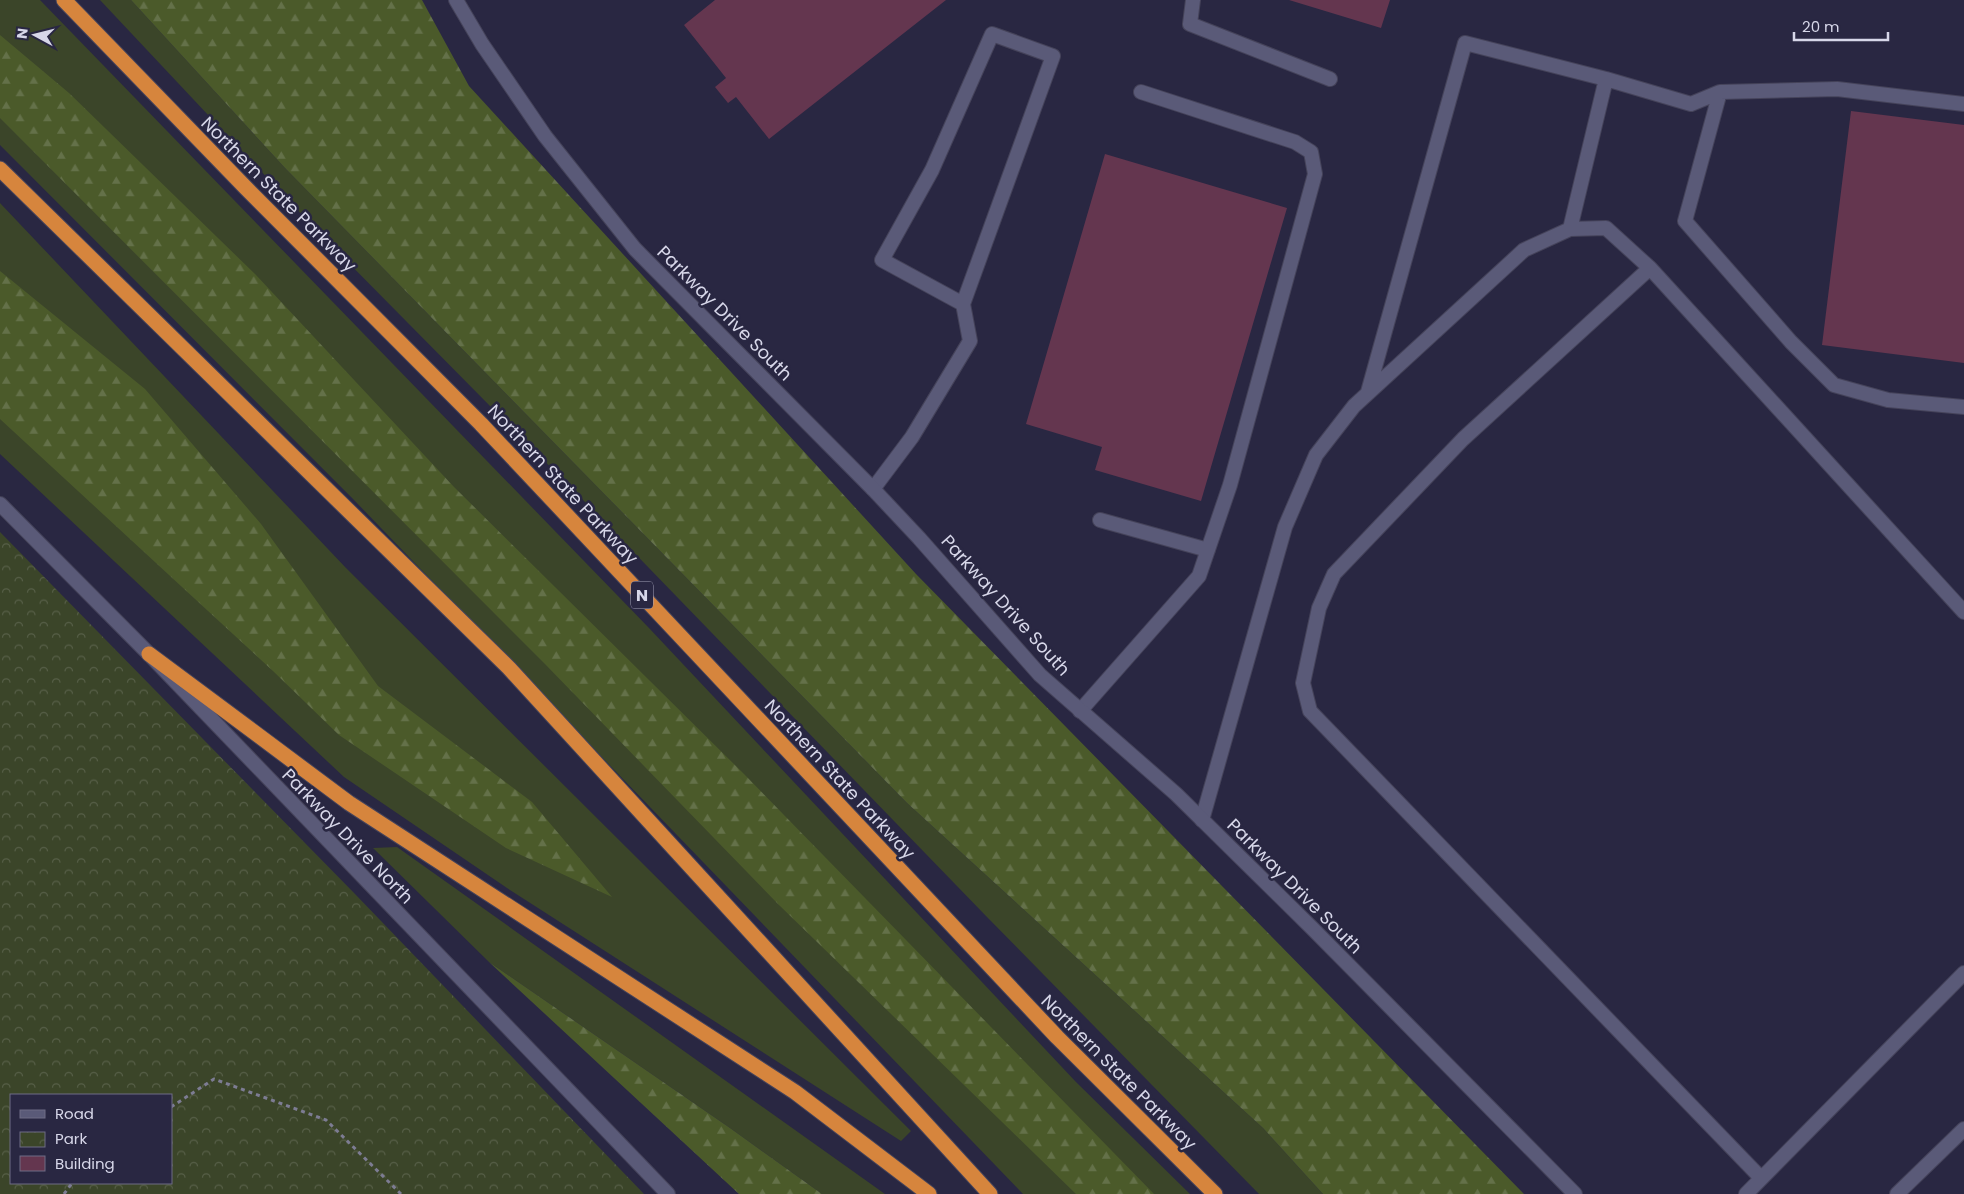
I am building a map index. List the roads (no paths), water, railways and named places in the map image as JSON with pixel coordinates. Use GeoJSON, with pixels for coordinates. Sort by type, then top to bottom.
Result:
{"type":"FeatureCollection","features":[{"type":"Feature","properties":{"kind":"highway","name":"Northern State Parkway"},"geometry":{"type":"LineString","coordinates":[[64,0],[246,188],[482,424],[1057,1037],[1215,1194]]}},
{"type":"Feature","properties":{"kind":"highway"},"geometry":{"type":"LineString","coordinates":[[0,169],[510,668],[990,1194]]}},
{"type":"Feature","properties":{"kind":"highway"},"geometry":{"type":"LineString","coordinates":[[149,654],[349,803],[795,1092],[929,1194]]}},
{"type":"Feature","properties":{"kind":"street","name":"Parkway Drive South"},"geometry":{"type":"LineString","coordinates":[[456,0],[482,44],[545,136],[635,249],[873,489],[1040,675],[1202,820],[1575,1194]]}},
{"type":"Feature","properties":{"kind":"street"},"geometry":{"type":"LineString","coordinates":[[1193,0],[1190,24],[1330,79]]}},
{"type":"Feature","properties":{"kind":"street"},"geometry":{"type":"LineString","coordinates":[[873,489],[912,437],[970,341],[963,304],[1053,56],[992,34],[932,170],[882,260],[963,304]]}},
{"type":"Feature","properties":{"kind":"street"},"geometry":{"type":"LineString","coordinates":[[1368,393],[1465,43],[1606,79],[1691,104],[1720,92],[1838,89],[1964,104]]}},
{"type":"Feature","properties":{"kind":"street"},"geometry":{"type":"LineString","coordinates":[[1570,229],[1606,79]]}},
{"type":"Feature","properties":{"kind":"street"},"geometry":{"type":"LineString","coordinates":[[1080,711],[1199,576],[1233,475],[1315,174],[1312,152],[1295,142],[1141,92]]}},
{"type":"Feature","properties":{"kind":"street"},"geometry":{"type":"LineString","coordinates":[[1720,92],[1685,221],[1791,342],[1834,385],[1888,400],[1964,407]]}},
{"type":"Feature","properties":{"kind":"street"},"geometry":{"type":"LineString","coordinates":[[1202,820],[1285,527],[1316,455],[1354,406],[1524,250],[1570,229],[1606,228],[1650,268],[1964,612]]}},
{"type":"Feature","properties":{"kind":"street"},"geometry":{"type":"LineString","coordinates":[[1650,268],[1463,439],[1334,574],[1319,608],[1303,683],[1310,711],[1761,1178]]}},
{"type":"Feature","properties":{"kind":"street","name":"Parkway Drive North"},"geometry":{"type":"LineString","coordinates":[[0,504],[149,654],[668,1194]]}},
{"type":"Feature","properties":{"kind":"street"},"geometry":{"type":"LineString","coordinates":[[1100,520],[1208,550]]}},
{"type":"Feature","properties":{"kind":"street"},"geometry":{"type":"LineString","coordinates":[[1746,1194],[1964,973]]}},
{"type":"Feature","properties":{"kind":"street"},"geometry":{"type":"LineString","coordinates":[[1896,1194],[1964,1129]]}}]}
